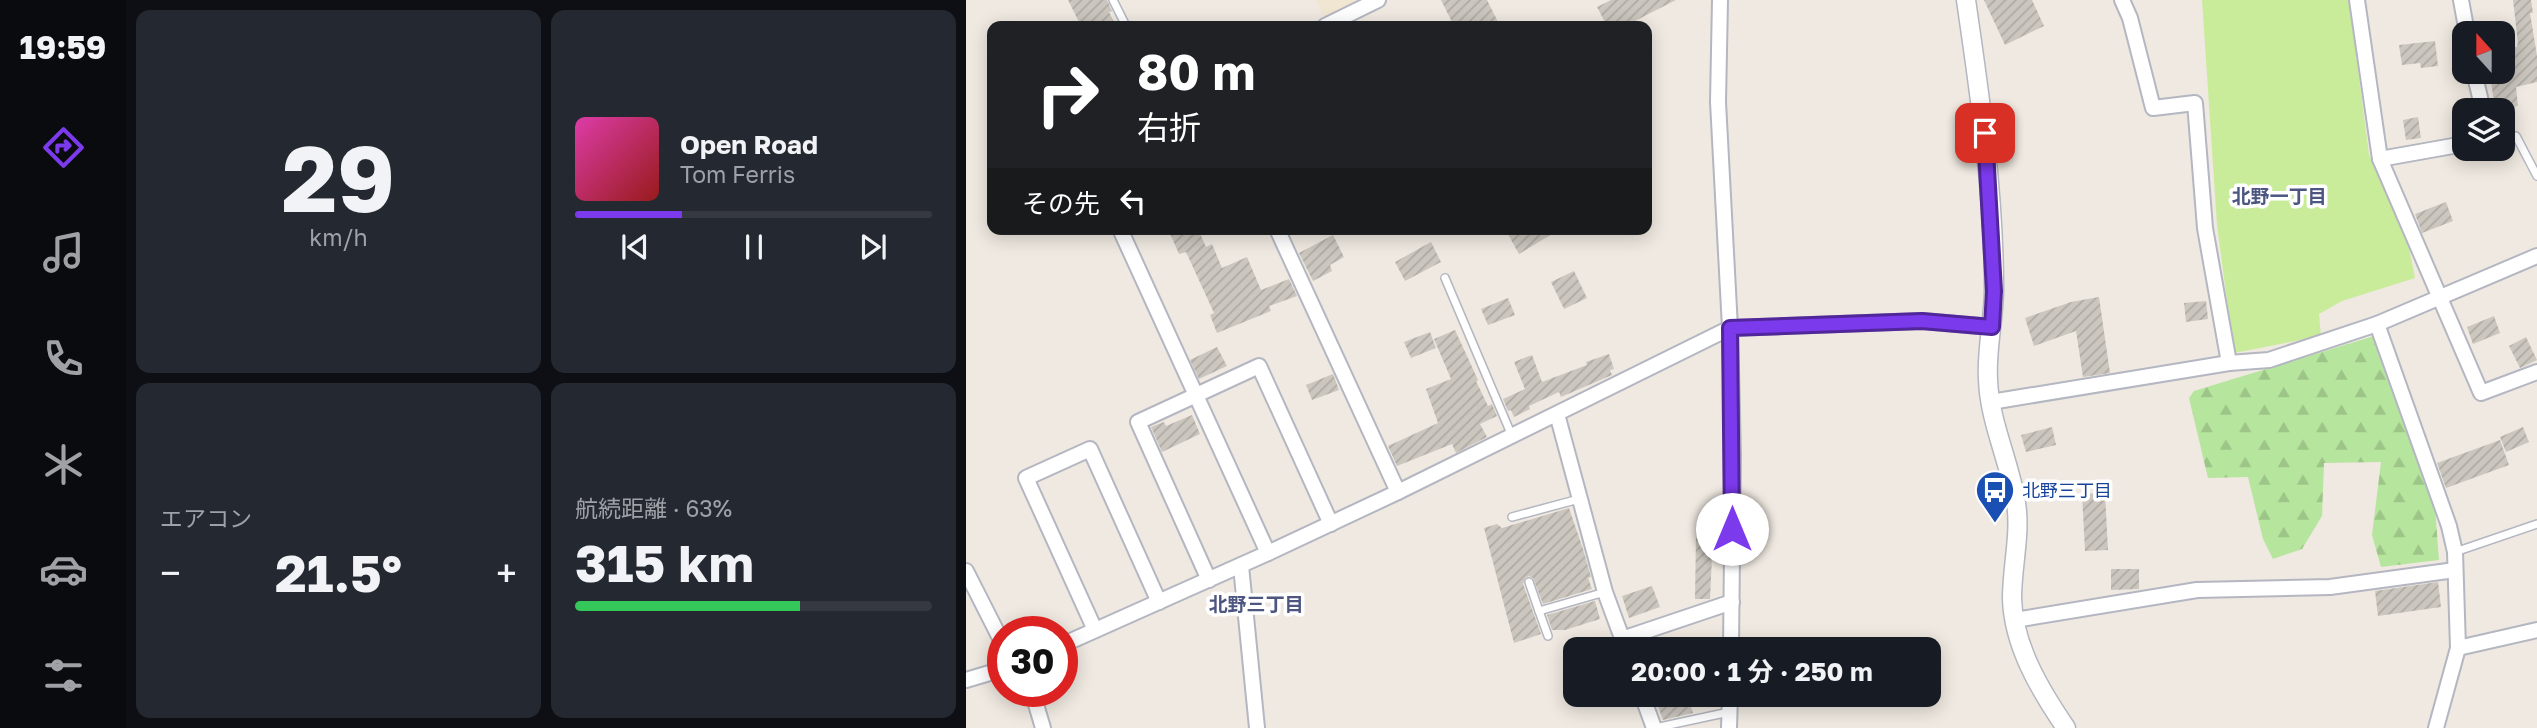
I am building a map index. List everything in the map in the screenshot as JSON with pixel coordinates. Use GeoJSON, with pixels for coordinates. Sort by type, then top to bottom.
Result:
{"type":"FeatureCollection","features":[{"type":"Feature","properties":{"kind":"street"},"geometry":{"type":"LineString","coordinates":[[1335,21],[1378,0]]}},
{"type":"Feature","properties":{"kind":"street"},"geometry":{"type":"LineString","coordinates":[[1720,0],[1718,102],[1730,328],[1731,637]]}},
{"type":"Feature","properties":{"kind":"street"},"geometry":{"type":"LineString","coordinates":[[1966,0],[1988,173],[1994,291],[1987,379],[2016,499],[2017,536],[2012,599],[2015,620],[2029,665],[2066,728]]}},
{"type":"Feature","properties":{"kind":"street"},"geometry":{"type":"LineString","coordinates":[[2122,0],[2130,18],[2153,108],[2195,103],[2206,228],[2229,363]]}},
{"type":"Feature","properties":{"kind":"street"},"geometry":{"type":"LineString","coordinates":[[2357,0],[2380,159],[2481,393],[2537,372]]}},
{"type":"Feature","properties":{"kind":"street"},"geometry":{"type":"LineString","coordinates":[[2461,0],[2465,21]]}},
{"type":"Feature","properties":{"kind":"street"},"geometry":{"type":"LineString","coordinates":[[2380,159],[2452,146]]}},
{"type":"Feature","properties":{"kind":"street"},"geometry":{"type":"LineString","coordinates":[[1123,235],[1269,553]]}},
{"type":"Feature","properties":{"kind":"street"},"geometry":{"type":"LineString","coordinates":[[1280,235],[1398,492]]}},
{"type":"Feature","properties":{"kind":"street"},"geometry":{"type":"LineString","coordinates":[[1992,402],[2229,363],[2269,360],[2377,324],[2537,256]]}},
{"type":"Feature","properties":{"kind":"street"},"geometry":{"type":"LineString","coordinates":[[1078,638],[1331,524],[1730,328],[1922,321],[1992,327]]}},
{"type":"Feature","properties":{"kind":"street"},"geometry":{"type":"LineString","coordinates":[[2377,324],[2449,526],[2455,552],[2458,648],[2436,728]]}},
{"type":"Feature","properties":{"kind":"street"},"geometry":{"type":"LineString","coordinates":[[1209,580],[1138,422],[1259,366],[1331,524]]}},
{"type":"Feature","properties":{"kind":"street"},"geometry":{"type":"LineString","coordinates":[[1557,414],[1605,592],[1621,637]]}},
{"type":"Feature","properties":{"kind":"street"},"geometry":{"type":"LineString","coordinates":[[1095,630],[1026,478],[1090,449],[1159,602]]}},
{"type":"Feature","properties":{"kind":"street"},"geometry":{"type":"LineString","coordinates":[[1241,566],[1257,728]]}},
{"type":"Feature","properties":{"kind":"street"},"geometry":{"type":"LineString","coordinates":[[2015,620],[2197,590],[2330,587],[2455,570]]}},
{"type":"Feature","properties":{"kind":"street"},"geometry":{"type":"LineString","coordinates":[[966,571],[972,598],[987,620]]}},
{"type":"Feature","properties":{"kind":"street"},"geometry":{"type":"LineString","coordinates":[[1642,637],[1732,603]]}},
{"type":"Feature","properties":{"kind":"street"},"geometry":{"type":"LineString","coordinates":[[2458,648],[2537,630]]}},
{"type":"Feature","properties":{"kind":"street"},"geometry":{"type":"LineString","coordinates":[[966,680],[987,674]]}},
{"type":"Feature","properties":{"kind":"street"},"geometry":{"type":"LineString","coordinates":[[1037,707],[1043,728]]}},
{"type":"Feature","properties":{"kind":"street"},"geometry":{"type":"LineString","coordinates":[[1646,707],[1654,728]]}},
{"type":"Feature","properties":{"kind":"street"},"geometry":{"type":"LineString","coordinates":[[1729,707],[1729,728]]}},
{"type":"Feature","properties":{"kind":"lane"},"geometry":{"type":"LineString","coordinates":[[1112,0],[1123,21]]}},
{"type":"Feature","properties":{"kind":"lane"},"geometry":{"type":"LineString","coordinates":[[2515,136],[2537,176]]}},
{"type":"Feature","properties":{"kind":"lane"},"geometry":{"type":"LineString","coordinates":[[1445,278],[1512,436]]}},
{"type":"Feature","properties":{"kind":"lane"},"geometry":{"type":"LineString","coordinates":[[1512,517],[1579,499]]}},
{"type":"Feature","properties":{"kind":"lane"},"geometry":{"type":"LineString","coordinates":[[2455,552],[2537,524]]}},
{"type":"Feature","properties":{"kind":"lane"},"geometry":{"type":"LineString","coordinates":[[1529,582],[1548,636]]}},
{"type":"Feature","properties":{"kind":"lane"},"geometry":{"type":"LineString","coordinates":[[1539,611],[1605,592]]}},
{"type":"Feature","properties":{"kind":"lane"},"geometry":{"type":"LineString","coordinates":[[1654,728],[1729,712]]}},
{"type":"Feature","properties":{"kind":"shaded area"},"geometry":{"type":"Polygon","coordinates":[[[1316,0],[1362,0],[1325,18],[1316,0]]]}},
{"type":"Feature","properties":{"kind":"green space"},"geometry":{"type":"Polygon","coordinates":[[[2202,0],[2349,0],[2369,155],[2406,233],[2415,278],[2342,301],[2319,314],[2321,336],[2234,353],[2217,225],[2202,0]]]}},
{"type":"Feature","properties":{"kind":"green space"},"geometry":{"type":"Polygon","coordinates":[[[2374,336],[2434,495],[2439,560],[2381,567],[2372,535],[2381,462],[2324,463],[2322,516],[2302,549],[2273,559],[2263,539],[2248,477],[2208,478],[2189,398],[2194,391],[2374,336]]]}},
{"type":"Feature","properties":{"kind":"building"},"geometry":{"type":"Polygon","coordinates":[[[1068,0],[1107,0],[1114,21],[1078,21],[1068,0]]]}},
{"type":"Feature","properties":{"kind":"building"},"geometry":{"type":"Polygon","coordinates":[[[1441,0],[1487,0],[1498,21],[1452,21],[1441,0]]]}},
{"type":"Feature","properties":{"kind":"building"},"geometry":{"type":"Polygon","coordinates":[[[1611,0],[1676,0],[1635,21],[1604,21],[1597,7],[1611,0]]]}},
{"type":"Feature","properties":{"kind":"building"},"geometry":{"type":"Polygon","coordinates":[[[1984,0],[2032,0],[2044,26],[2005,45],[1984,0]]]}},
{"type":"Feature","properties":{"kind":"building"},"geometry":{"type":"Polygon","coordinates":[[[2513,0],[2531,0],[2537,82],[2516,87],[2518,106],[2515,107],[2515,98],[2493,98],[2491,84],[2515,84],[2515,47],[2518,43],[2513,0]]]}},
{"type":"Feature","properties":{"kind":"building"},"geometry":{"type":"Polygon","coordinates":[[[2435,41],[2438,66],[2421,68],[2420,63],[2402,65],[2399,45],[2435,41]]]}},
{"type":"Feature","properties":{"kind":"building"},"geometry":{"type":"Polygon","coordinates":[[[2418,117],[2421,138],[2406,140],[2403,120],[2418,117]]]}},
{"type":"Feature","properties":{"kind":"building"},"geometry":{"type":"Polygon","coordinates":[[[2446,202],[2453,221],[2422,233],[2415,214],[2446,202]]]}},
{"type":"Feature","properties":{"kind":"building"},"geometry":{"type":"Polygon","coordinates":[[[1171,235],[1201,235],[1206,247],[1212,244],[1222,268],[1247,257],[1261,290],[1289,279],[1297,296],[1269,306],[1271,311],[1217,333],[1210,315],[1214,313],[1186,252],[1179,254],[1171,235]]]}},
{"type":"Feature","properties":{"kind":"building"},"geometry":{"type":"Polygon","coordinates":[[[1333,235],[1344,257],[1330,265],[1332,271],[1313,281],[1299,253],[1333,235]]]}},
{"type":"Feature","properties":{"kind":"building"},"geometry":{"type":"Polygon","coordinates":[[[1508,235],[1550,235],[1519,254],[1508,235]]]}},
{"type":"Feature","properties":{"kind":"building"},"geometry":{"type":"Polygon","coordinates":[[[1431,242],[1441,262],[1405,281],[1395,262],[1431,242]]]}},
{"type":"Feature","properties":{"kind":"building"},"geometry":{"type":"Polygon","coordinates":[[[1574,271],[1587,298],[1564,309],[1551,282],[1574,271]]]}},
{"type":"Feature","properties":{"kind":"building"},"geometry":{"type":"Polygon","coordinates":[[[2099,297],[2110,373],[2083,377],[2076,331],[2034,346],[2025,318],[2071,302],[2099,297]]]}},
{"type":"Feature","properties":{"kind":"building"},"geometry":{"type":"Polygon","coordinates":[[[1508,298],[1515,315],[1488,325],[1481,309],[1508,298]]]}},
{"type":"Feature","properties":{"kind":"building"},"geometry":{"type":"Polygon","coordinates":[[[2206,301],[2208,319],[2186,322],[2184,303],[2206,301]]]}},
{"type":"Feature","properties":{"kind":"building"},"geometry":{"type":"Polygon","coordinates":[[[2494,316],[2500,333],[2473,344],[2467,327],[2494,316]]]}},
{"type":"Feature","properties":{"kind":"building"},"geometry":{"type":"Polygon","coordinates":[[[1455,330],[1488,406],[1492,404],[1497,416],[1480,424],[1487,437],[1456,453],[1452,444],[1397,466],[1388,446],[1438,423],[1426,389],[1451,379],[1434,339],[1455,330]]]}},
{"type":"Feature","properties":{"kind":"building"},"geometry":{"type":"Polygon","coordinates":[[[1430,332],[1436,348],[1411,358],[1404,342],[1430,332]]]}},
{"type":"Feature","properties":{"kind":"building"},"geometry":{"type":"Polygon","coordinates":[[[2526,337],[2537,360],[2520,368],[2509,346],[2526,337]]]}},
{"type":"Feature","properties":{"kind":"building"},"geometry":{"type":"Polygon","coordinates":[[[1217,347],[1227,366],[1199,379],[1190,360],[1217,347]]]}},
{"type":"Feature","properties":{"kind":"building"},"geometry":{"type":"Polygon","coordinates":[[[1609,354],[1614,369],[1610,370],[1612,375],[1561,397],[1559,392],[1529,406],[1530,409],[1514,417],[1511,410],[1508,411],[1503,399],[1525,389],[1514,362],[1532,355],[1542,382],[1609,354]]]}},
{"type":"Feature","properties":{"kind":"building"},"geometry":{"type":"Polygon","coordinates":[[[1333,374],[1339,390],[1312,400],[1306,385],[1333,374]]]}},
{"type":"Feature","properties":{"kind":"building"},"geometry":{"type":"Polygon","coordinates":[[[1192,415],[1200,434],[1162,452],[1151,427],[1164,422],[1166,426],[1192,415]]]}},
{"type":"Feature","properties":{"kind":"building"},"geometry":{"type":"Polygon","coordinates":[[[2052,427],[2056,445],[2026,452],[2021,435],[2052,427]]]}},
{"type":"Feature","properties":{"kind":"building"},"geometry":{"type":"Polygon","coordinates":[[[2523,427],[2529,442],[2506,452],[2500,437],[2523,427]]]}},
{"type":"Feature","properties":{"kind":"building"},"geometry":{"type":"Polygon","coordinates":[[[2500,440],[2509,465],[2446,488],[2437,463],[2500,440]]]}},
{"type":"Feature","properties":{"kind":"building"},"geometry":{"type":"Polygon","coordinates":[[[2105,493],[2108,550],[2085,551],[2082,494],[2105,493]]]}},
{"type":"Feature","properties":{"kind":"building"},"geometry":{"type":"Polygon","coordinates":[[[1569,508],[1591,577],[1588,578],[1592,589],[1543,604],[1533,578],[1525,578],[1523,584],[1541,634],[1514,643],[1484,528],[1497,524],[1502,528],[1569,508]]]}},
{"type":"Feature","properties":{"kind":"building"},"geometry":{"type":"Polygon","coordinates":[[[1696,535],[1713,535],[1710,599],[1695,599],[1696,535]]]}},
{"type":"Feature","properties":{"kind":"building"},"geometry":{"type":"Polygon","coordinates":[[[2111,569],[2139,569],[2139,589],[2111,590],[2111,569]]]}},
{"type":"Feature","properties":{"kind":"building"},"geometry":{"type":"Polygon","coordinates":[[[2438,582],[2441,607],[2378,616],[2375,591],[2438,582]]]}},
{"type":"Feature","properties":{"kind":"building"},"geometry":{"type":"Polygon","coordinates":[[[1652,586],[1660,607],[1629,618],[1622,596],[1652,586]]]}},
{"type":"Feature","properties":{"kind":"building"},"geometry":{"type":"Polygon","coordinates":[[[1595,601],[1600,619],[1565,630],[1552,630],[1547,615],[1595,601]]]}},
{"type":"Feature","properties":{"kind":"building"},"geometry":{"type":"Polygon","coordinates":[[[1658,707],[1691,707],[1693,713],[1663,720],[1658,707]]]}},
{"type":"Feature","properties":{"kind":"place","name":"北野三丁目"},"geometry":{"type":"Point","coordinates":[1995,524]}},
{"type":"Feature","properties":{"kind":"district","name":"北野一丁目"},"geometry":{"type":"Point","coordinates":[2279,195]}},
{"type":"Feature","properties":{"kind":"district","name":"北野三丁目"},"geometry":{"type":"Point","coordinates":[1256,603]}},
{"type":"Feature","properties":{"kind":"route"},"geometry":{"type":"LineString","coordinates":[[1732,529],[1730,328],[1922,321],[1992,327],[1994,291],[1985,133]]}}]}
